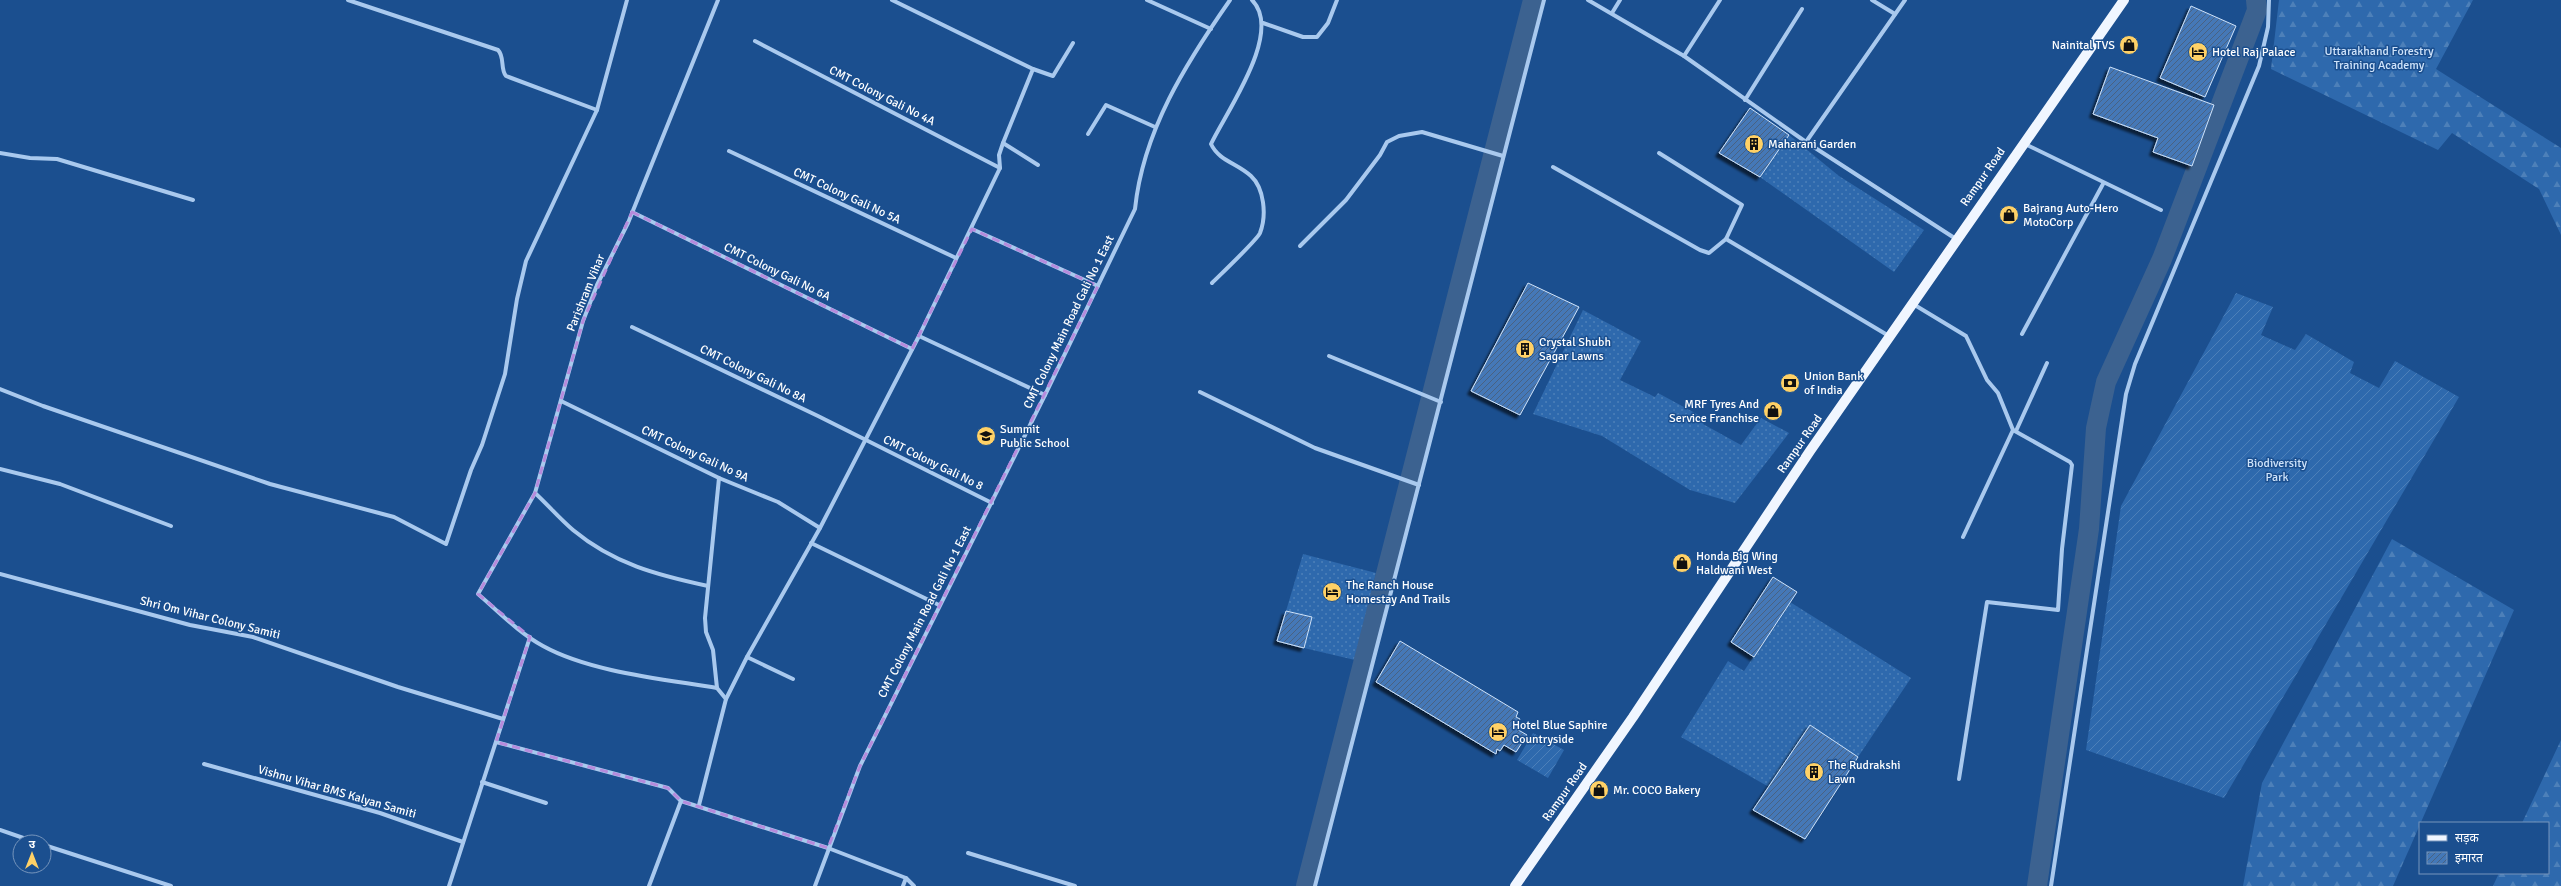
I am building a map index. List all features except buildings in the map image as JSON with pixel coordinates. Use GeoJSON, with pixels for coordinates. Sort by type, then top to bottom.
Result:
{"type":"FeatureCollection","features":[{"type":"Feature","properties":{"kind":"main road","name":"Rampur Road"},"geometry":{"type":"LineString","coordinates":[[1515,886],[1956,239],[2124,0]]}},
{"type":"Feature","properties":{"kind":"street"},"geometry":{"type":"LineString","coordinates":[[348,0],[498,50],[502,55],[503,71],[506,76],[597,110]]}},
{"type":"Feature","properties":{"kind":"street"},"geometry":{"type":"LineString","coordinates":[[0,389],[270,484],[394,517],[446,544],[471,470],[482,446],[505,374],[517,299],[526,261],[597,110],[628,0]]}},
{"type":"Feature","properties":{"kind":"street","name":"Parishram Vihar"},"geometry":{"type":"LineString","coordinates":[[530,637],[478,594],[535,493],[583,321],[632,212],[718,0]]}},
{"type":"Feature","properties":{"kind":"street"},"geometry":{"type":"LineString","coordinates":[[892,0],[1033,69],[1053,76],[1073,43]]}},
{"type":"Feature","properties":{"kind":"street"},"geometry":{"type":"LineString","coordinates":[[1147,0],[1211,29]]}},
{"type":"Feature","properties":{"kind":"street","name":"CMT Colony Main Road Gali No 1 East"},"geometry":{"type":"LineString","coordinates":[[815,886],[860,766],[939,605],[992,503],[1135,209],[1137,190],[1155,127],[1188,65],[1230,0]]}},
{"type":"Feature","properties":{"kind":"street"},"geometry":{"type":"LineString","coordinates":[[1212,283],[1260,233],[1264,194],[1250,175],[1216,154],[1211,144],[1244,83],[1258,47],[1263,23],[1258,6],[1252,0]]}},
{"type":"Feature","properties":{"kind":"street"},"geometry":{"type":"LineString","coordinates":[[1263,23],[1303,37],[1317,37],[1328,23],[1337,0]]}},
{"type":"Feature","properties":{"kind":"street"},"geometry":{"type":"LineString","coordinates":[[1316,886],[1441,402],[1502,155],[1544,0]]}},
{"type":"Feature","properties":{"kind":"street"},"geometry":{"type":"LineString","coordinates":[[1588,0],[1684,56],[1806,142],[1956,239]]}},
{"type":"Feature","properties":{"kind":"street"},"geometry":{"type":"LineString","coordinates":[[1612,13],[1620,0]]}},
{"type":"Feature","properties":{"kind":"street"},"geometry":{"type":"LineString","coordinates":[[1684,56],[1720,0]]}},
{"type":"Feature","properties":{"kind":"street"},"geometry":{"type":"LineString","coordinates":[[1872,0],[1895,14]]}},
{"type":"Feature","properties":{"kind":"street"},"geometry":{"type":"LineString","coordinates":[[1806,142],[1904,0]]}},
{"type":"Feature","properties":{"kind":"street"},"geometry":{"type":"LineString","coordinates":[[2051,886],[2126,394],[2135,364],[2259,66],[2268,27],[2269,0]]}},
{"type":"Feature","properties":{"kind":"street"},"geometry":{"type":"LineString","coordinates":[[1745,100],[1802,8]]}},
{"type":"Feature","properties":{"kind":"street","name":"CMT Colony Gali No 4A"},"geometry":{"type":"LineString","coordinates":[[755,41],[1000,168]]}},
{"type":"Feature","properties":{"kind":"street"},"geometry":{"type":"LineString","coordinates":[[699,805],[726,699],[747,657],[820,528],[920,336],[1000,168],[999,155],[1002,142],[1033,69]]}},
{"type":"Feature","properties":{"kind":"street"},"geometry":{"type":"LineString","coordinates":[[1088,134],[1106,105],[1155,127]]}},
{"type":"Feature","properties":{"kind":"street"},"geometry":{"type":"LineString","coordinates":[[1300,246],[1346,200],[1380,155],[1387,142],[1399,136],[1422,132],[1502,155]]}},
{"type":"Feature","properties":{"kind":"street"},"geometry":{"type":"LineString","coordinates":[[1002,142],[1038,165]]}},
{"type":"Feature","properties":{"kind":"street"},"geometry":{"type":"LineString","coordinates":[[2023,143],[2103,184],[2161,210]]}},
{"type":"Feature","properties":{"kind":"street","name":"CMT Colony Gali No 5A"},"geometry":{"type":"LineString","coordinates":[[729,151],[956,258]]}},
{"type":"Feature","properties":{"kind":"street"},"geometry":{"type":"LineString","coordinates":[[0,153],[30,158],[57,159],[193,200]]}},
{"type":"Feature","properties":{"kind":"street"},"geometry":{"type":"LineString","coordinates":[[1553,167],[1700,250],[1709,253],[1726,239],[1742,205],[1659,153]]}},
{"type":"Feature","properties":{"kind":"street"},"geometry":{"type":"LineString","coordinates":[[2022,334],[2103,184]]}},
{"type":"Feature","properties":{"kind":"street","name":"CMT Colony Gali No 6A"},"geometry":{"type":"LineString","coordinates":[[632,212],[912,349]]}},
{"type":"Feature","properties":{"kind":"street"},"geometry":{"type":"LineString","coordinates":[[972,229],[1098,286]]}},
{"type":"Feature","properties":{"kind":"street"},"geometry":{"type":"LineString","coordinates":[[1726,239],[1890,337]]}},
{"type":"Feature","properties":{"kind":"street"},"geometry":{"type":"LineString","coordinates":[[1912,304],[1966,336],[1987,380],[1998,393],[2014,430],[2070,462],[2072,465],[2062,549],[2058,610],[1987,602],[1959,779]]}},
{"type":"Feature","properties":{"kind":"street","name":"CMT Colony Gali No 8A"},"geometry":{"type":"LineString","coordinates":[[632,327],[865,440]]}},
{"type":"Feature","properties":{"kind":"street"},"geometry":{"type":"LineString","coordinates":[[920,336],[1045,395]]}},
{"type":"Feature","properties":{"kind":"street"},"geometry":{"type":"LineString","coordinates":[[1330,356],[1441,402]]}},
{"type":"Feature","properties":{"kind":"street"},"geometry":{"type":"LineString","coordinates":[[1963,537],[2047,363]]}},
{"type":"Feature","properties":{"kind":"street"},"geometry":{"type":"LineString","coordinates":[[1200,392],[1315,448],[1419,485]]}},
{"type":"Feature","properties":{"kind":"street","name":"CMT Colony Gali No 9A"},"geometry":{"type":"LineString","coordinates":[[561,401],[719,478],[778,502],[820,528]]}},
{"type":"Feature","properties":{"kind":"street","name":"CMT Colony Gali No 8"},"geometry":{"type":"LineString","coordinates":[[865,440],[992,503]]}},
{"type":"Feature","properties":{"kind":"street"},"geometry":{"type":"LineString","coordinates":[[0,469],[60,484],[171,526]]}},
{"type":"Feature","properties":{"kind":"street"},"geometry":{"type":"LineString","coordinates":[[719,478],[705,625],[713,650],[717,688],[726,699]]}},
{"type":"Feature","properties":{"kind":"street"},"geometry":{"type":"LineString","coordinates":[[535,493],[572,529],[600,549],[628,565],[708,586]]}},
{"type":"Feature","properties":{"kind":"street"},"geometry":{"type":"LineString","coordinates":[[811,543],[939,605]]}},
{"type":"Feature","properties":{"kind":"street","name":"Shri Om Vihar Colony Samiti"},"geometry":{"type":"LineString","coordinates":[[0,574],[190,625],[253,637],[398,687],[503,719]]}},
{"type":"Feature","properties":{"kind":"street"},"geometry":{"type":"LineString","coordinates":[[449,886],[530,637],[542,646],[583,662],[636,675],[717,688]]}},
{"type":"Feature","properties":{"kind":"street"},"geometry":{"type":"LineString","coordinates":[[747,657],[794,678]]}},
{"type":"Feature","properties":{"kind":"street"},"geometry":{"type":"LineString","coordinates":[[496,742],[668,788],[680,801],[699,805],[828,848],[906,878],[914,886]]}},
{"type":"Feature","properties":{"kind":"street","name":"Vishnu Vihar BMS Kalyan Samiti"},"geometry":{"type":"LineString","coordinates":[[204,764],[380,813],[463,842]]}},
{"type":"Feature","properties":{"kind":"street"},"geometry":{"type":"LineString","coordinates":[[482,782],[546,803]]}},
{"type":"Feature","properties":{"kind":"street"},"geometry":{"type":"LineString","coordinates":[[649,886],[680,801]]}},
{"type":"Feature","properties":{"kind":"street"},"geometry":{"type":"LineString","coordinates":[[0,830],[12,834]]}},
{"type":"Feature","properties":{"kind":"street"},"geometry":{"type":"LineString","coordinates":[[52,848],[171,886]]}},
{"type":"Feature","properties":{"kind":"street"},"geometry":{"type":"LineString","coordinates":[[968,853],[1075,886]]}},
{"type":"Feature","properties":{"kind":"street"},"geometry":{"type":"LineString","coordinates":[[903,886],[906,878]]}},
{"type":"Feature","properties":{"kind":"highlighted area"},"geometry":{"type":"Polygon","coordinates":[[[632,212],[912,349],[972,229],[1098,286],[860,766],[828,848],[681,801],[668,788],[496,742],[530,637],[478,594],[535,493],[583,321],[632,212]]]}},
{"type":"Feature","properties":{"kind":"green space","name":"Uttarakhand Forestry Training Academy"},"geometry":{"type":"Polygon","coordinates":[[[2279,0],[2473,0],[2436,69],[2561,148],[2561,235],[2539,189],[2452,133],[2438,150],[2271,69],[2279,0]]]}},
{"type":"Feature","properties":{"kind":"green space"},"geometry":{"type":"Polygon","coordinates":[[[1789,135],[1839,176],[1924,230],[1894,272],[1760,177],[1789,135]]]}},
{"type":"Feature","properties":{"kind":"green space","name":"Biodiversity Park"},"geometry":{"type":"Polygon","coordinates":[[[2236,293],[2273,307],[2261,335],[2295,350],[2306,334],[2354,362],[2350,373],[2379,388],[2395,361],[2459,397],[2224,798],[2086,750],[2121,506],[2236,293]]]}},
{"type":"Feature","properties":{"kind":"green space"},"geometry":{"type":"Polygon","coordinates":[[[1583,310],[1641,341],[1620,380],[1655,397],[1658,393],[1706,419],[1703,424],[1741,445],[1761,418],[1789,433],[1735,503],[1690,490],[1602,436],[1533,414],[1583,310]]]}},
{"type":"Feature","properties":{"kind":"green space"},"geometry":{"type":"Polygon","coordinates":[[[2392,539],[2514,610],[2421,822],[2419,822],[2419,827],[2393,886],[2243,886],[2262,783],[2392,539]]]}},
{"type":"Feature","properties":{"kind":"green space"},"geometry":{"type":"Polygon","coordinates":[[[1303,554],[1376,573],[1355,660],[1304,648],[1312,617],[1286,611],[1303,554]]]}},
{"type":"Feature","properties":{"kind":"green space"},"geometry":{"type":"Polygon","coordinates":[[[1790,602],[1911,678],[1858,757],[1810,725],[1769,787],[1681,737],[1728,661],[1744,671],[1790,602]]]}},
{"type":"Feature","properties":{"kind":"green space"},"geometry":{"type":"Polygon","coordinates":[[[1533,733],[1564,750],[1548,778],[1517,760],[1533,733]]]}},
{"type":"Feature","properties":{"kind":"green space"},"geometry":{"type":"Polygon","coordinates":[[[2561,740],[2561,886],[2493,886],[2499,874],[2549,874],[2549,822],[2522,822],[2561,740]]]}},
{"type":"Feature","properties":{"kind":"waterway"},"geometry":{"type":"LineString","coordinates":[[1306,886],[1533,0]]}},
{"type":"Feature","properties":{"kind":"waterway"},"geometry":{"type":"LineString","coordinates":[[2037,886],[2089,529],[2096,428],[2106,382],[2162,259],[2257,10],[2256,0]]}},
{"type":"Feature","properties":{"kind":"place","name":"Nainital TVS"},"geometry":{"type":"Point","coordinates":[2129,45]}},
{"type":"Feature","properties":{"kind":"place","name":"Hotel Raj Palace"},"geometry":{"type":"Point","coordinates":[2198,52]}},
{"type":"Feature","properties":{"kind":"place","name":"Maharani Garden"},"geometry":{"type":"Point","coordinates":[1754,144]}},
{"type":"Feature","properties":{"kind":"place","name":"Bajrang Auto-Hero MotoCorp"},"geometry":{"type":"Point","coordinates":[2009,215]}},
{"type":"Feature","properties":{"kind":"place","name":"Crystal Shubh Sagar Lawns"},"geometry":{"type":"Point","coordinates":[1525,349]}},
{"type":"Feature","properties":{"kind":"place","name":"Union Bank of India"},"geometry":{"type":"Point","coordinates":[1790,383]}},
{"type":"Feature","properties":{"kind":"place","name":"MRF Tyres And Service Franchise"},"geometry":{"type":"Point","coordinates":[1773,411]}},
{"type":"Feature","properties":{"kind":"place","name":"Summit Public School"},"geometry":{"type":"Point","coordinates":[986,436]}},
{"type":"Feature","properties":{"kind":"place","name":"Honda Big Wing Haldwani West"},"geometry":{"type":"Point","coordinates":[1682,563]}},
{"type":"Feature","properties":{"kind":"place","name":"The Ranch House Homestay And Trails"},"geometry":{"type":"Point","coordinates":[1332,592]}},
{"type":"Feature","properties":{"kind":"place","name":"Hotel Blue Saphire Countryside"},"geometry":{"type":"Point","coordinates":[1498,732]}},
{"type":"Feature","properties":{"kind":"place","name":"The Rudrakshi Lawn"},"geometry":{"type":"Point","coordinates":[1814,772]}},
{"type":"Feature","properties":{"kind":"place","name":"Mr. COCO Bakery"},"geometry":{"type":"Point","coordinates":[1599,790]}}]}
